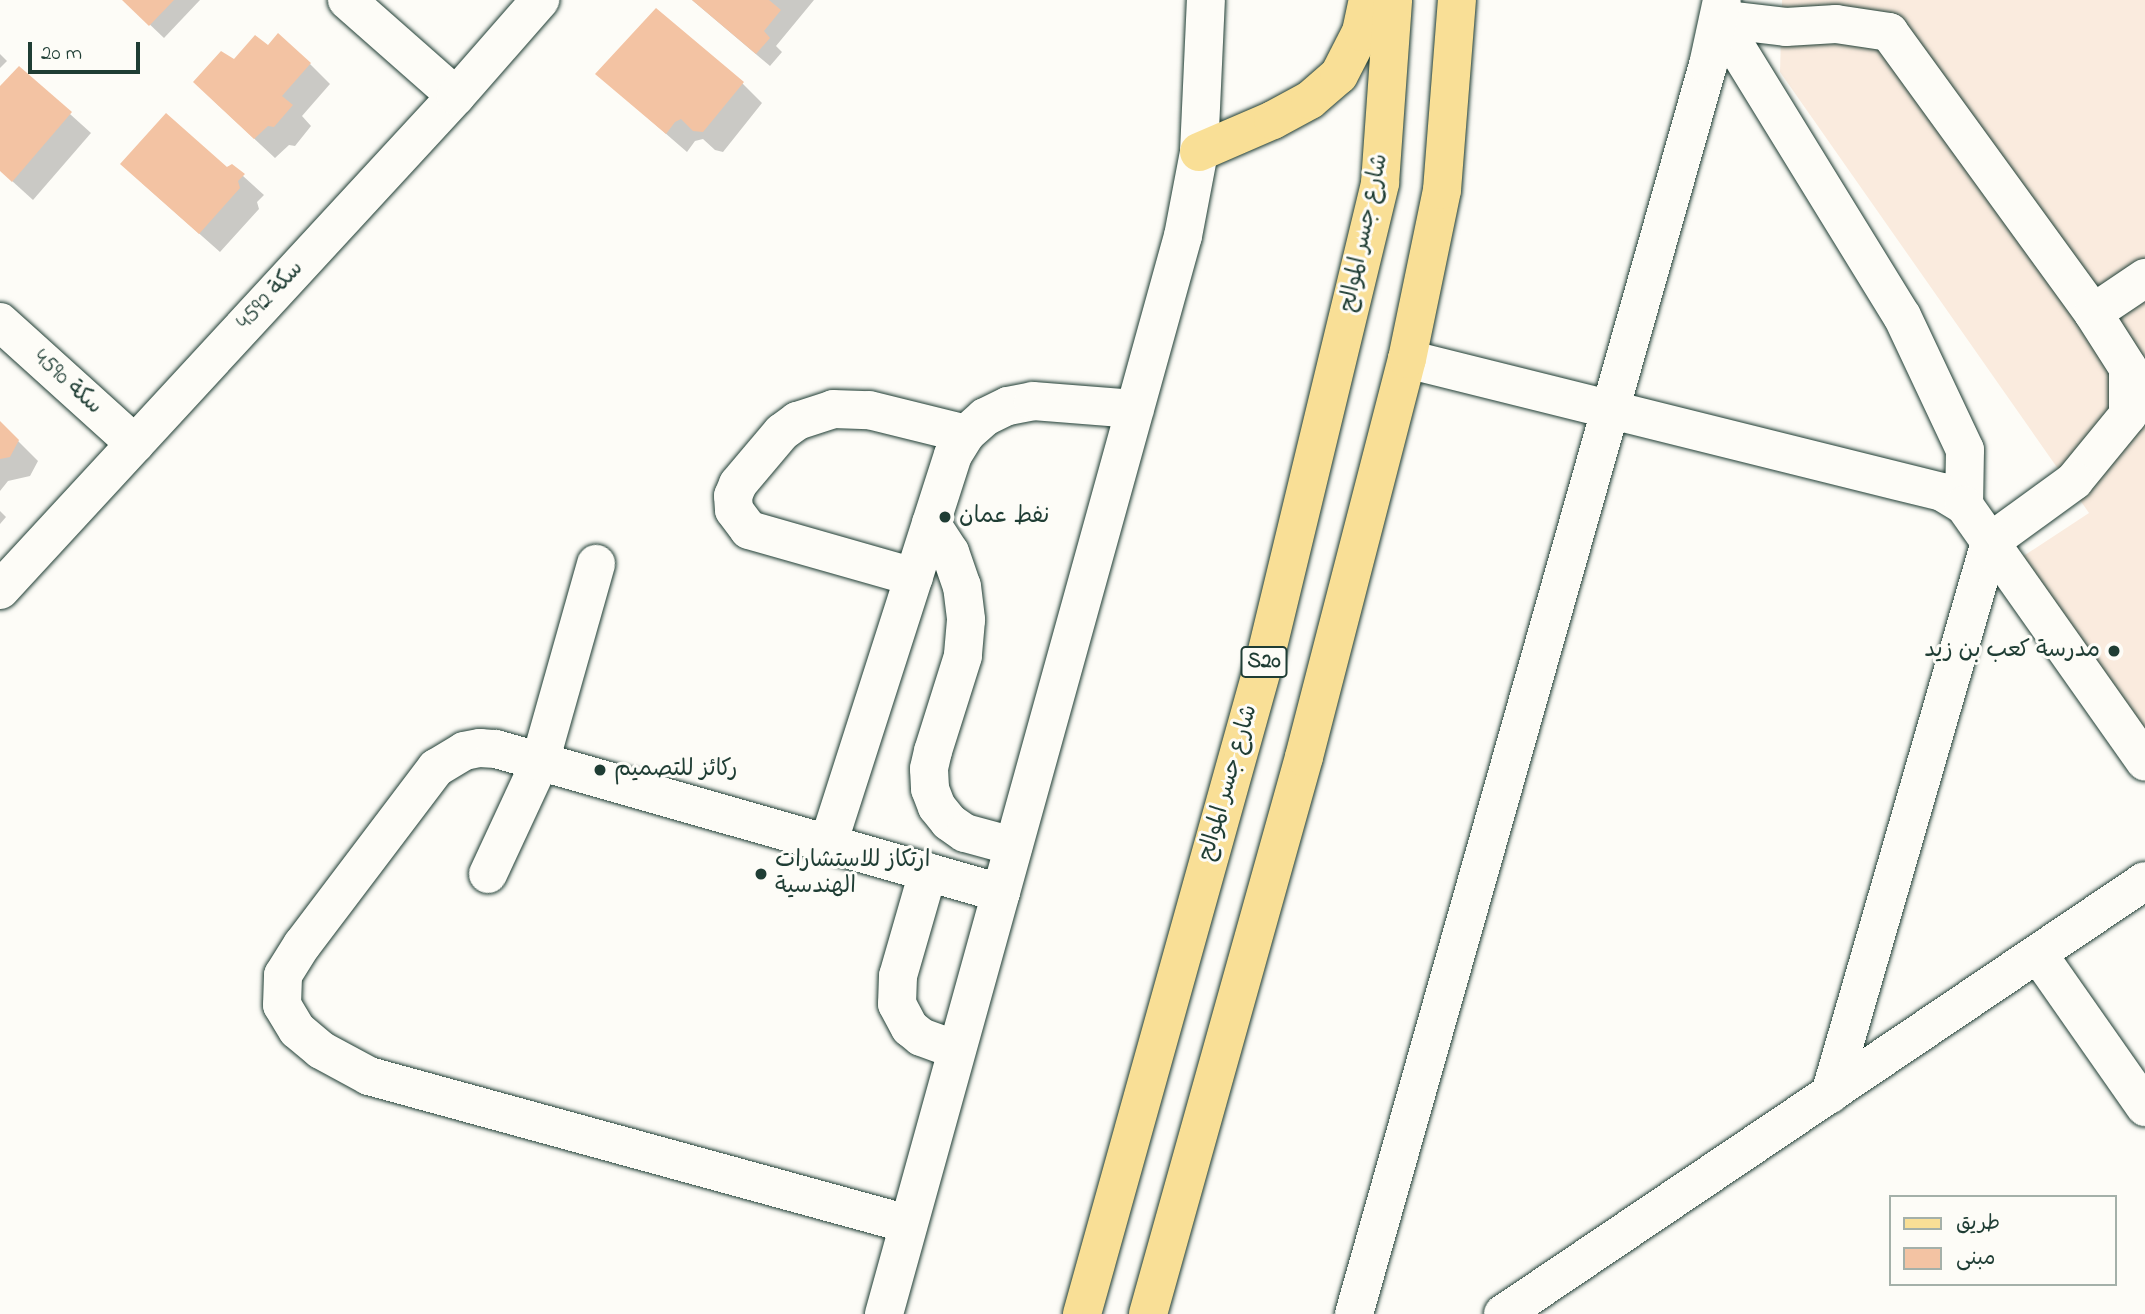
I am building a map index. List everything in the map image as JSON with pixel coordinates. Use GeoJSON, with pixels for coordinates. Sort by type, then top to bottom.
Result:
{"type":"FeatureCollection","features":[{"type":"Feature","properties":{"kind":"main road"},"geometry":{"type":"LineString","coordinates":[[1199,152],[1301,105],[1339,75],[1361,32],[1368,0]]}},
{"type":"Feature","properties":{"kind":"main road","name":"شارع جسر الموالح"},"geometry":{"type":"LineString","coordinates":[[1082,1314],[1130,1131],[1265,659],[1380,183],[1393,0]]}},
{"type":"Feature","properties":{"kind":"main road"},"geometry":{"type":"LineString","coordinates":[[1148,1314],[1304,757],[1407,359],[1442,190],[1457,0]]}},
{"type":"Feature","properties":{"kind":"street"},"geometry":{"type":"LineString","coordinates":[[347,0],[456,96]]}},
{"type":"Feature","properties":{"kind":"street","name":"سكة 4592"},"geometry":{"type":"LineString","coordinates":[[0,590],[456,96],[540,0]]}},
{"type":"Feature","properties":{"kind":"street"},"geometry":{"type":"LineString","coordinates":[[884,1314],[1183,236],[1199,152],[1206,0]]}},
{"type":"Feature","properties":{"kind":"street"},"geometry":{"type":"LineString","coordinates":[[1720,9],[1786,27],[1843,12],[1889,32],[2093,313],[2128,368],[2128,415],[2074,481],[1990,542],[1830,1094]]}},
{"type":"Feature","properties":{"kind":"street"},"geometry":{"type":"LineString","coordinates":[[1354,1314],[1611,408],[1720,9]]}},
{"type":"Feature","properties":{"kind":"street"},"geometry":{"type":"LineString","coordinates":[[1720,9],[1902,316],[1965,450],[1964,505]]}},
{"type":"Feature","properties":{"kind":"street"},"geometry":{"type":"LineString","coordinates":[[2093,313],[2145,278]]}},
{"type":"Feature","properties":{"kind":"street","name":"سكة 4590"},"geometry":{"type":"LineString","coordinates":[[0,322],[135,444]]}},
{"type":"Feature","properties":{"kind":"street"},"geometry":{"type":"LineString","coordinates":[[1407,359],[1942,492],[1964,505],[2145,762]]}},
{"type":"Feature","properties":{"kind":"street"},"geometry":{"type":"LineString","coordinates":[[828,844],[953,455],[966,434],[985,417],[1008,405],[1033,401],[1135,409]]}},
{"type":"Feature","properties":{"kind":"street"},"geometry":{"type":"LineString","coordinates":[[914,577],[749,530],[734,509],[733,496],[738,484],[782,432],[797,421],[833,409],[869,410],[966,434]]}},
{"type":"Feature","properties":{"kind":"street"},"geometry":{"type":"LineString","coordinates":[[931,523],[950,552],[962,586],[966,621],[963,656],[929,769],[930,789],[937,807],[949,822],[965,833],[1013,846]]}},
{"type":"Feature","properties":{"kind":"street"},"geometry":{"type":"LineString","coordinates":[[488,874],[540,762],[596,564]]}},
{"type":"Feature","properties":{"kind":"street"},"geometry":{"type":"LineString","coordinates":[[908,1224],[369,1076],[321,1050],[287,1018],[281,990],[290,962],[436,768],[464,751],[480,748],[496,749],[1001,893]]}},
{"type":"Feature","properties":{"kind":"street"},"geometry":{"type":"LineString","coordinates":[[928,872],[898,976],[897,1004],[910,1028],[921,1037],[956,1050]]}},
{"type":"Feature","properties":{"kind":"street"},"geometry":{"type":"LineString","coordinates":[[1503,1314],[2145,881]]}},
{"type":"Feature","properties":{"kind":"street"},"geometry":{"type":"LineString","coordinates":[[2038,954],[2145,1107]]}},
{"type":"Feature","properties":{"kind":"shaded area"},"geometry":{"type":"Polygon","coordinates":[[[1782,0],[2145,0],[2145,746],[2022,557],[2089,513],[1780,72],[1782,0]]]}},
{"type":"Feature","properties":{"kind":"building"},"geometry":{"type":"Polygon","coordinates":[[[122,0],[174,0],[149,26],[122,0]]]}},
{"type":"Feature","properties":{"kind":"building"},"geometry":{"type":"Polygon","coordinates":[[[692,0],[769,0],[781,10],[764,31],[770,38],[756,54],[692,0]]]}},
{"type":"Feature","properties":{"kind":"building"},"geometry":{"type":"Polygon","coordinates":[[[656,8],[744,82],[703,132],[693,131],[681,119],[675,122],[666,134],[595,74],[656,8]]]}},
{"type":"Feature","properties":{"kind":"building"},"geometry":{"type":"Polygon","coordinates":[[[278,33],[311,63],[282,96],[293,105],[274,127],[268,126],[254,139],[193,82],[221,51],[234,59],[255,35],[268,45],[278,33]]]}},
{"type":"Feature","properties":{"kind":"building"},"geometry":{"type":"Polygon","coordinates":[[[19,66],[72,112],[12,182],[0,171],[0,86],[19,66]]]}},
{"type":"Feature","properties":{"kind":"building"},"geometry":{"type":"Polygon","coordinates":[[[166,113],[227,167],[232,164],[245,174],[238,181],[240,188],[199,234],[120,164],[166,113]]]}},
{"type":"Feature","properties":{"kind":"building"},"geometry":{"type":"Polygon","coordinates":[[[0,421],[19,440],[10,457],[0,459],[0,421]]]}},
{"type":"Feature","properties":{"kind":"place","name":"نفط عمان"},"geometry":{"type":"Point","coordinates":[945,517]}},
{"type":"Feature","properties":{"kind":"place","name":"مدرسة كعب بن زيد"},"geometry":{"type":"Point","coordinates":[2114,651]}},
{"type":"Feature","properties":{"kind":"place","name":"ركائز للتصميم"},"geometry":{"type":"Point","coordinates":[600,770]}},
{"type":"Feature","properties":{"kind":"place","name":"ارتكاز للاستشارات الهندسية"},"geometry":{"type":"Point","coordinates":[761,874]}}]}
